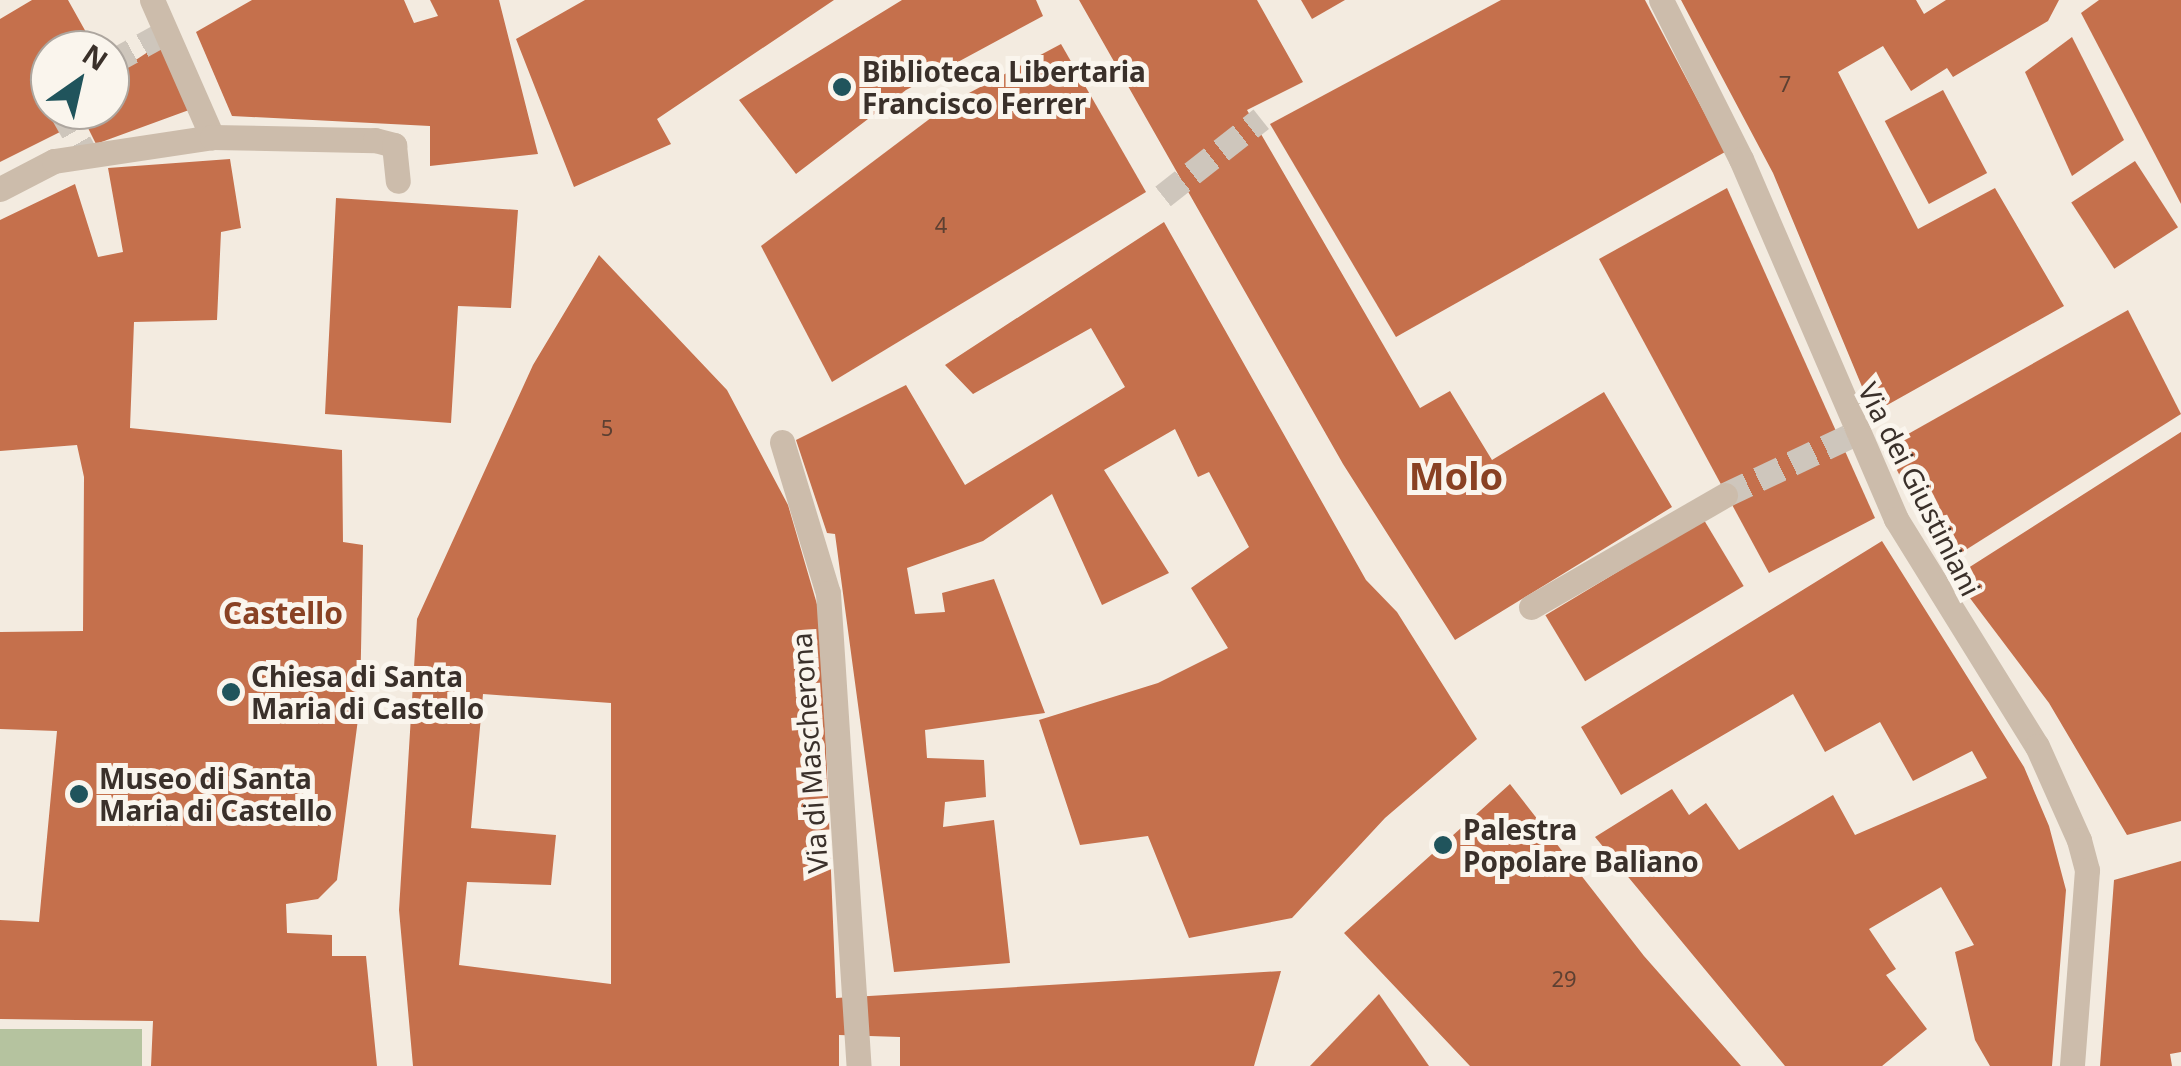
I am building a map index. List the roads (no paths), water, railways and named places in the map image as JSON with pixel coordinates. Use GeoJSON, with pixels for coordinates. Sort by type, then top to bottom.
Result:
{"type":"FeatureCollection","features":[{"type":"Feature","properties":{"kind":"street"},"geometry":{"type":"LineString","coordinates":[[152,0],[212,138]]}},
{"type":"Feature","properties":{"kind":"street","name":"Via dei Giustiniani"},"geometry":{"type":"LineString","coordinates":[[1661,0],[1741,159],[1896,519],[2037,746],[2068,810],[2086,870],[2072,1066]]}},
{"type":"Feature","properties":{"kind":"street"},"geometry":{"type":"LineString","coordinates":[[0,189],[54,161],[212,138],[376,140],[394,145],[398,181]]}},
{"type":"Feature","properties":{"kind":"street","name":"Via di Mascherona"},"geometry":{"type":"LineString","coordinates":[[782,442],[828,593],[859,1066]]}},
{"type":"Feature","properties":{"kind":"street"},"geometry":{"type":"LineString","coordinates":[[1531,607],[1725,495]]}},
{"type":"Feature","properties":{"kind":"tunnel"},"geometry":{"type":"LineString","coordinates":[[130,52],[170,30]]}},
{"type":"Feature","properties":{"kind":"tunnel"},"geometry":{"type":"LineString","coordinates":[[1163,196],[1261,119]]}},
{"type":"Feature","properties":{"kind":"tunnel"},"geometry":{"type":"LineString","coordinates":[[72,130],[87,156]]}},
{"type":"Feature","properties":{"kind":"tunnel"},"geometry":{"type":"LineString","coordinates":[[1725,495],[1854,434]]}},
{"type":"Feature","properties":{"kind":"place","name":"Biblioteca Libertaria Francisco Ferrer"},"geometry":{"type":"Point","coordinates":[842,87]}},
{"type":"Feature","properties":{"kind":"place","name":"Chiesa di Santa Maria di Castello"},"geometry":{"type":"Point","coordinates":[231,692]}},
{"type":"Feature","properties":{"kind":"place","name":"Museo di Santa Maria di Castello"},"geometry":{"type":"Point","coordinates":[79,794]}},
{"type":"Feature","properties":{"kind":"place","name":"Palestra Popolare Baliano"},"geometry":{"type":"Point","coordinates":[1443,845]}},
{"type":"Feature","properties":{"kind":"district","name":"Molo"},"geometry":{"type":"Point","coordinates":[1456,476]}},
{"type":"Feature","properties":{"kind":"district","name":"Castello"},"geometry":{"type":"Point","coordinates":[283,613]}}]}
